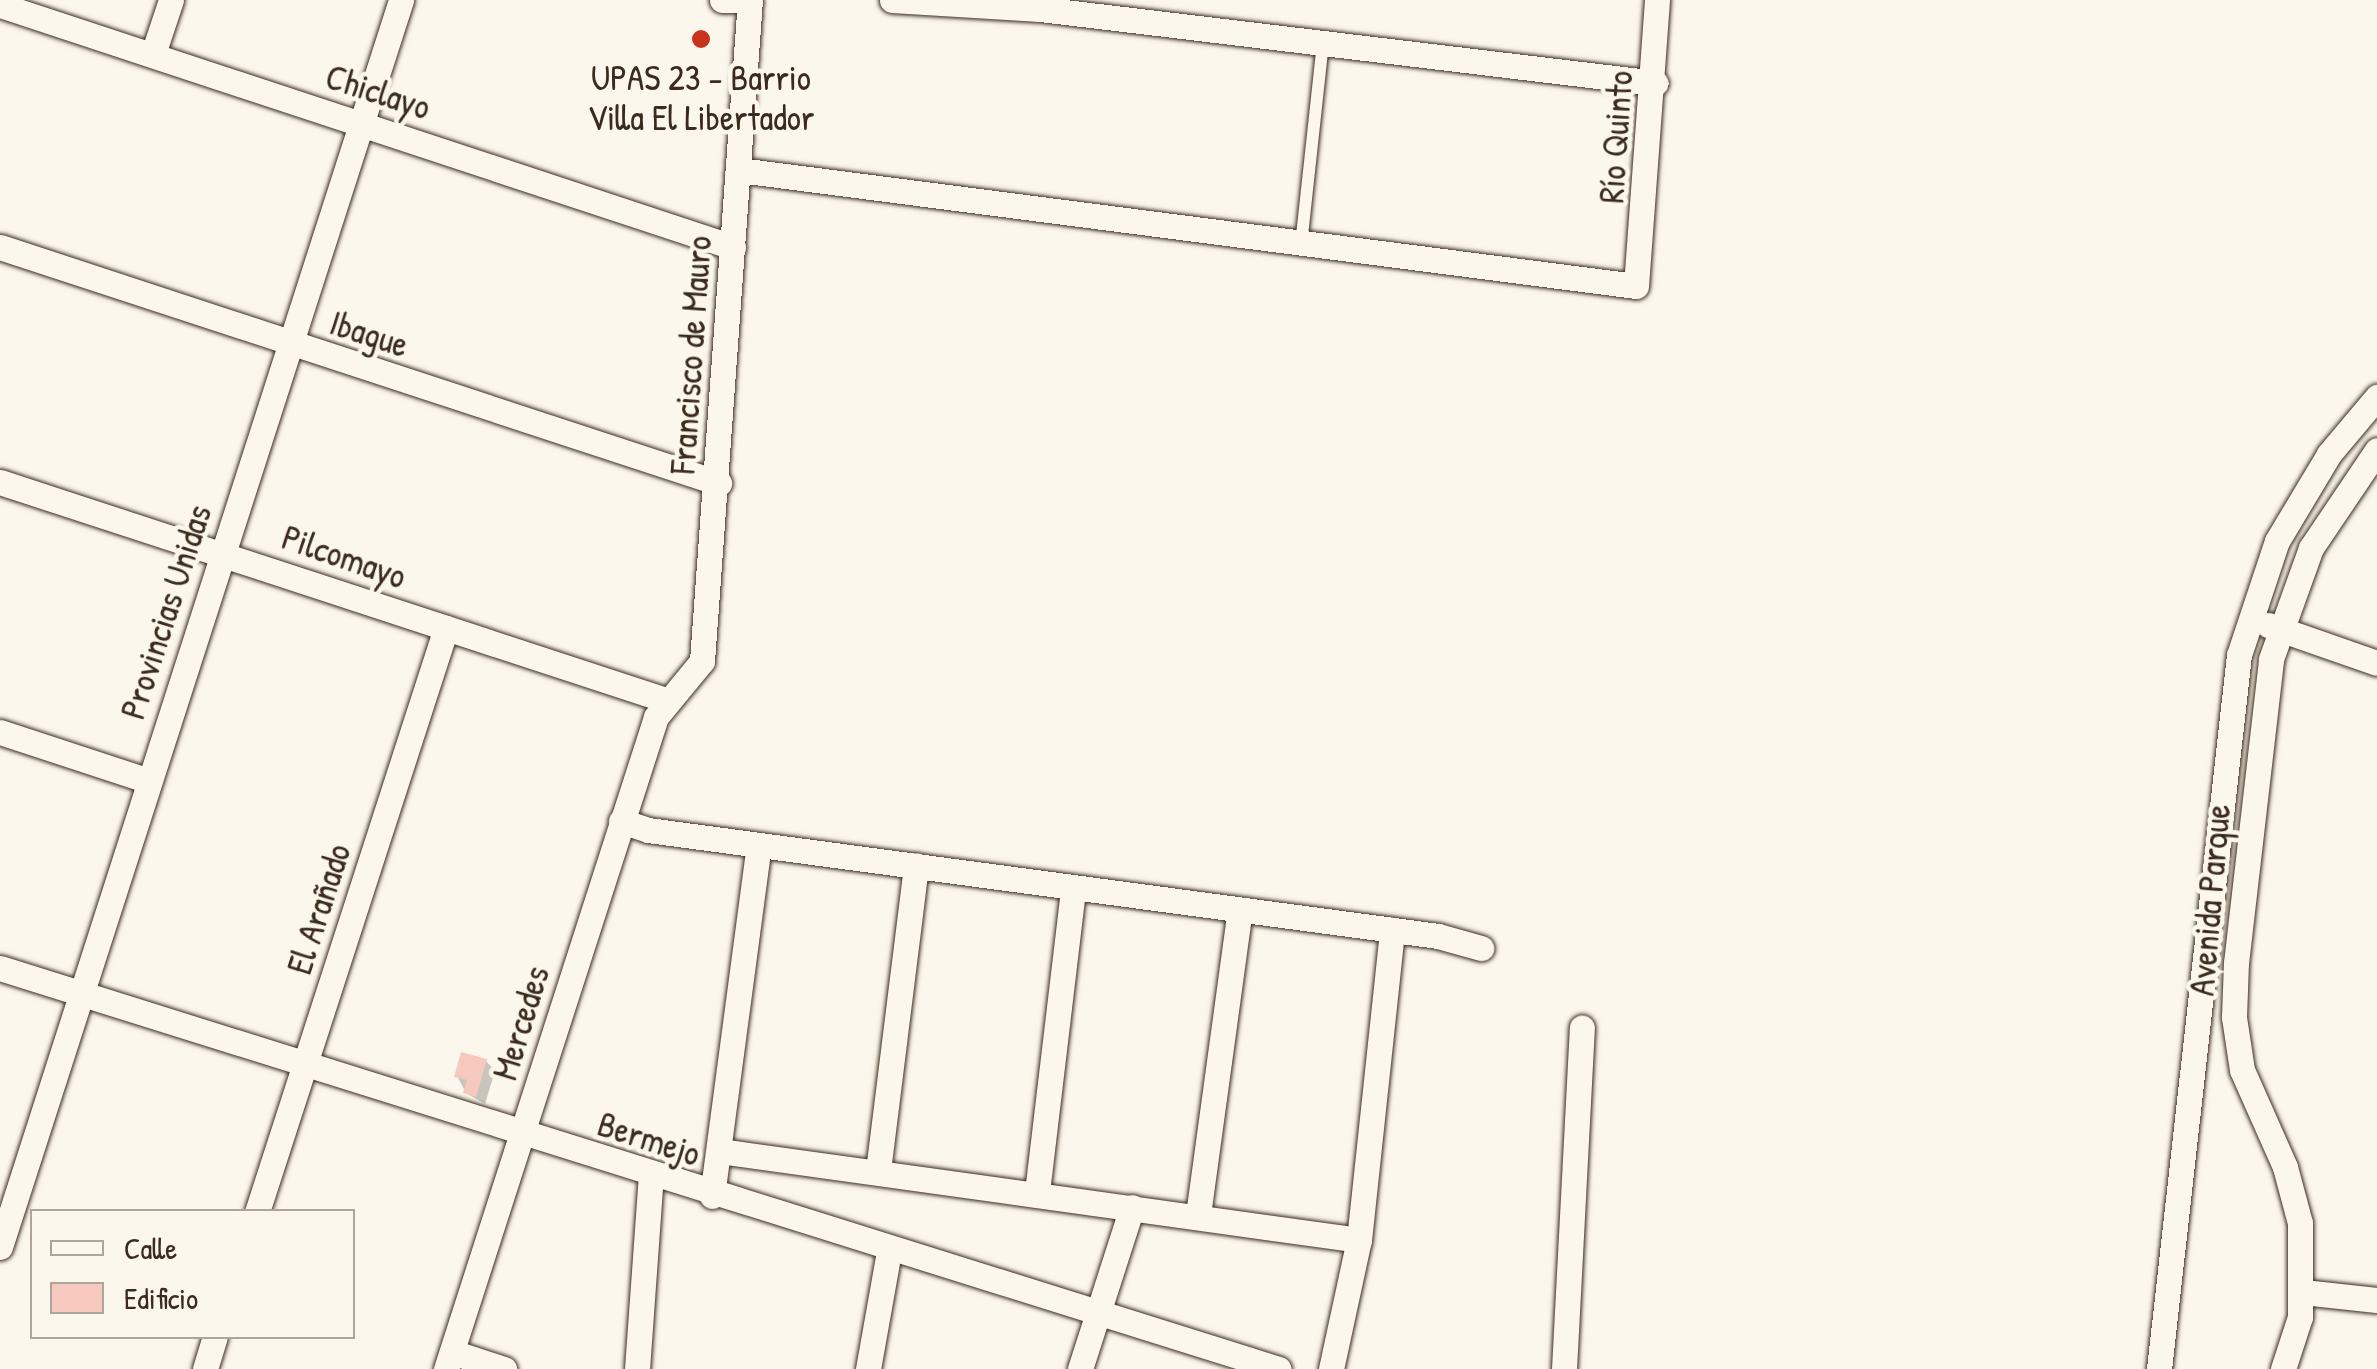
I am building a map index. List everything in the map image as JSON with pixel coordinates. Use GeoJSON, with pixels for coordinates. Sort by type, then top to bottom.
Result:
{"type":"FeatureCollection","features":[{"type":"Feature","properties":{"kind":"street"},"geometry":{"type":"LineString","coordinates":[[154,54],[171,0]]}},
{"type":"Feature","properties":{"kind":"street","name":"Provincias Unidas"},"geometry":{"type":"LineString","coordinates":[[0,1247],[401,0]]}},
{"type":"Feature","properties":{"kind":"street"},"geometry":{"type":"LineString","coordinates":[[722,0],[747,0]]}},
{"type":"Feature","properties":{"kind":"street","name":"Francisco de Mauro"},"geometry":{"type":"LineString","coordinates":[[666,700],[702,661],[740,170],[747,0]]}},
{"type":"Feature","properties":{"kind":"street"},"geometry":{"type":"LineString","coordinates":[[892,0],[1040,9],[1656,82]]}},
{"type":"Feature","properties":{"kind":"street","name":"Río Quinto"},"geometry":{"type":"LineString","coordinates":[[1301,244],[1636,286],[1641,278],[1656,82],[1657,0]]}},
{"type":"Feature","properties":{"kind":"street","name":"Chiclayo"},"geometry":{"type":"LineString","coordinates":[[0,5],[733,247]]}},
{"type":"Feature","properties":{"kind":"street"},"geometry":{"type":"LineString","coordinates":[[740,170],[1301,244]]}},
{"type":"Feature","properties":{"kind":"street","name":"Ibague"},"geometry":{"type":"LineString","coordinates":[[0,248],[718,483]]}},
{"type":"Feature","properties":{"kind":"street"},"geometry":{"type":"LineString","coordinates":[[2159,1369],[2228,717],[2249,619],[2300,500],[2377,397]]}},
{"type":"Feature","properties":{"kind":"street","name":"Avenida Parque"},"geometry":{"type":"LineString","coordinates":[[2283,1369],[2302,1292],[2293,1193],[2242,1070],[2234,1017],[2266,691],[2280,629],[2311,548],[2377,450]]}},
{"type":"Feature","properties":{"kind":"street","name":"Pilcomayo"},"geometry":{"type":"LineString","coordinates":[[0,482],[666,700]]}},
{"type":"Feature","properties":{"kind":"street"},"geometry":{"type":"LineString","coordinates":[[2249,619],[2377,663]]}},
{"type":"Feature","properties":{"kind":"street","name":"El Arañado"},"geometry":{"type":"LineString","coordinates":[[259,1209],[446,628]]}},
{"type":"Feature","properties":{"kind":"street","name":"Mercedes"},"geometry":{"type":"LineString","coordinates":[[449,1360],[524,1136],[620,821],[666,700]]}},
{"type":"Feature","properties":{"kind":"street"},"geometry":{"type":"LineString","coordinates":[[0,732],[149,780]]}},
{"type":"Feature","properties":{"kind":"street"},"geometry":{"type":"LineString","coordinates":[[620,821],[758,845],[1392,930],[1481,948]]}},
{"type":"Feature","properties":{"kind":"street"},"geometry":{"type":"LineString","coordinates":[[712,1196],[758,845]]}},
{"type":"Feature","properties":{"kind":"street"},"geometry":{"type":"LineString","coordinates":[[878,1171],[916,864]]}},
{"type":"Feature","properties":{"kind":"street"},"geometry":{"type":"LineString","coordinates":[[1037,1192],[1073,888]]}},
{"type":"Feature","properties":{"kind":"street"},"geometry":{"type":"LineString","coordinates":[[1198,1215],[1240,910]]}},
{"type":"Feature","properties":{"kind":"street"},"geometry":{"type":"LineString","coordinates":[[1332,1369],[1359,1240],[1392,930]]}},
{"type":"Feature","properties":{"kind":"street","name":"Bermejo"},"geometry":{"type":"LineString","coordinates":[[0,968],[712,1196],[1279,1369]]}},
{"type":"Feature","properties":{"kind":"street"},"geometry":{"type":"LineString","coordinates":[[1564,1369],[1582,1027]]}},
{"type":"Feature","properties":{"kind":"street"},"geometry":{"type":"LineString","coordinates":[[720,1151],[1037,1192],[1359,1240]]}},
{"type":"Feature","properties":{"kind":"street"},"geometry":{"type":"LineString","coordinates":[[637,1369],[652,1176]]}},
{"type":"Feature","properties":{"kind":"street"},"geometry":{"type":"LineString","coordinates":[[1080,1369],[1094,1315],[1132,1207]]}},
{"type":"Feature","properties":{"kind":"street"},"geometry":{"type":"LineString","coordinates":[[868,1369],[888,1251]]}},
{"type":"Feature","properties":{"kind":"street"},"geometry":{"type":"LineString","coordinates":[[2302,1292],[2377,1300]]}},
{"type":"Feature","properties":{"kind":"street"},"geometry":{"type":"LineString","coordinates":[[204,1369],[215,1339]]}},
{"type":"Feature","properties":{"kind":"street"},"geometry":{"type":"LineString","coordinates":[[449,1360],[504,1369]]}},
{"type":"Feature","properties":{"kind":"lane"},"geometry":{"type":"LineString","coordinates":[[1301,244],[1323,44]]}},
{"type":"Feature","properties":{"kind":"building"},"geometry":{"type":"Polygon","coordinates":[[[461,1052],[487,1059],[476,1097],[463,1093],[467,1080],[454,1077],[461,1052]]]}},
{"type":"Feature","properties":{"kind":"place","name":"UPAS 23 - Barrio Villa El Libertador"},"geometry":{"type":"Point","coordinates":[701,39]}}]}
